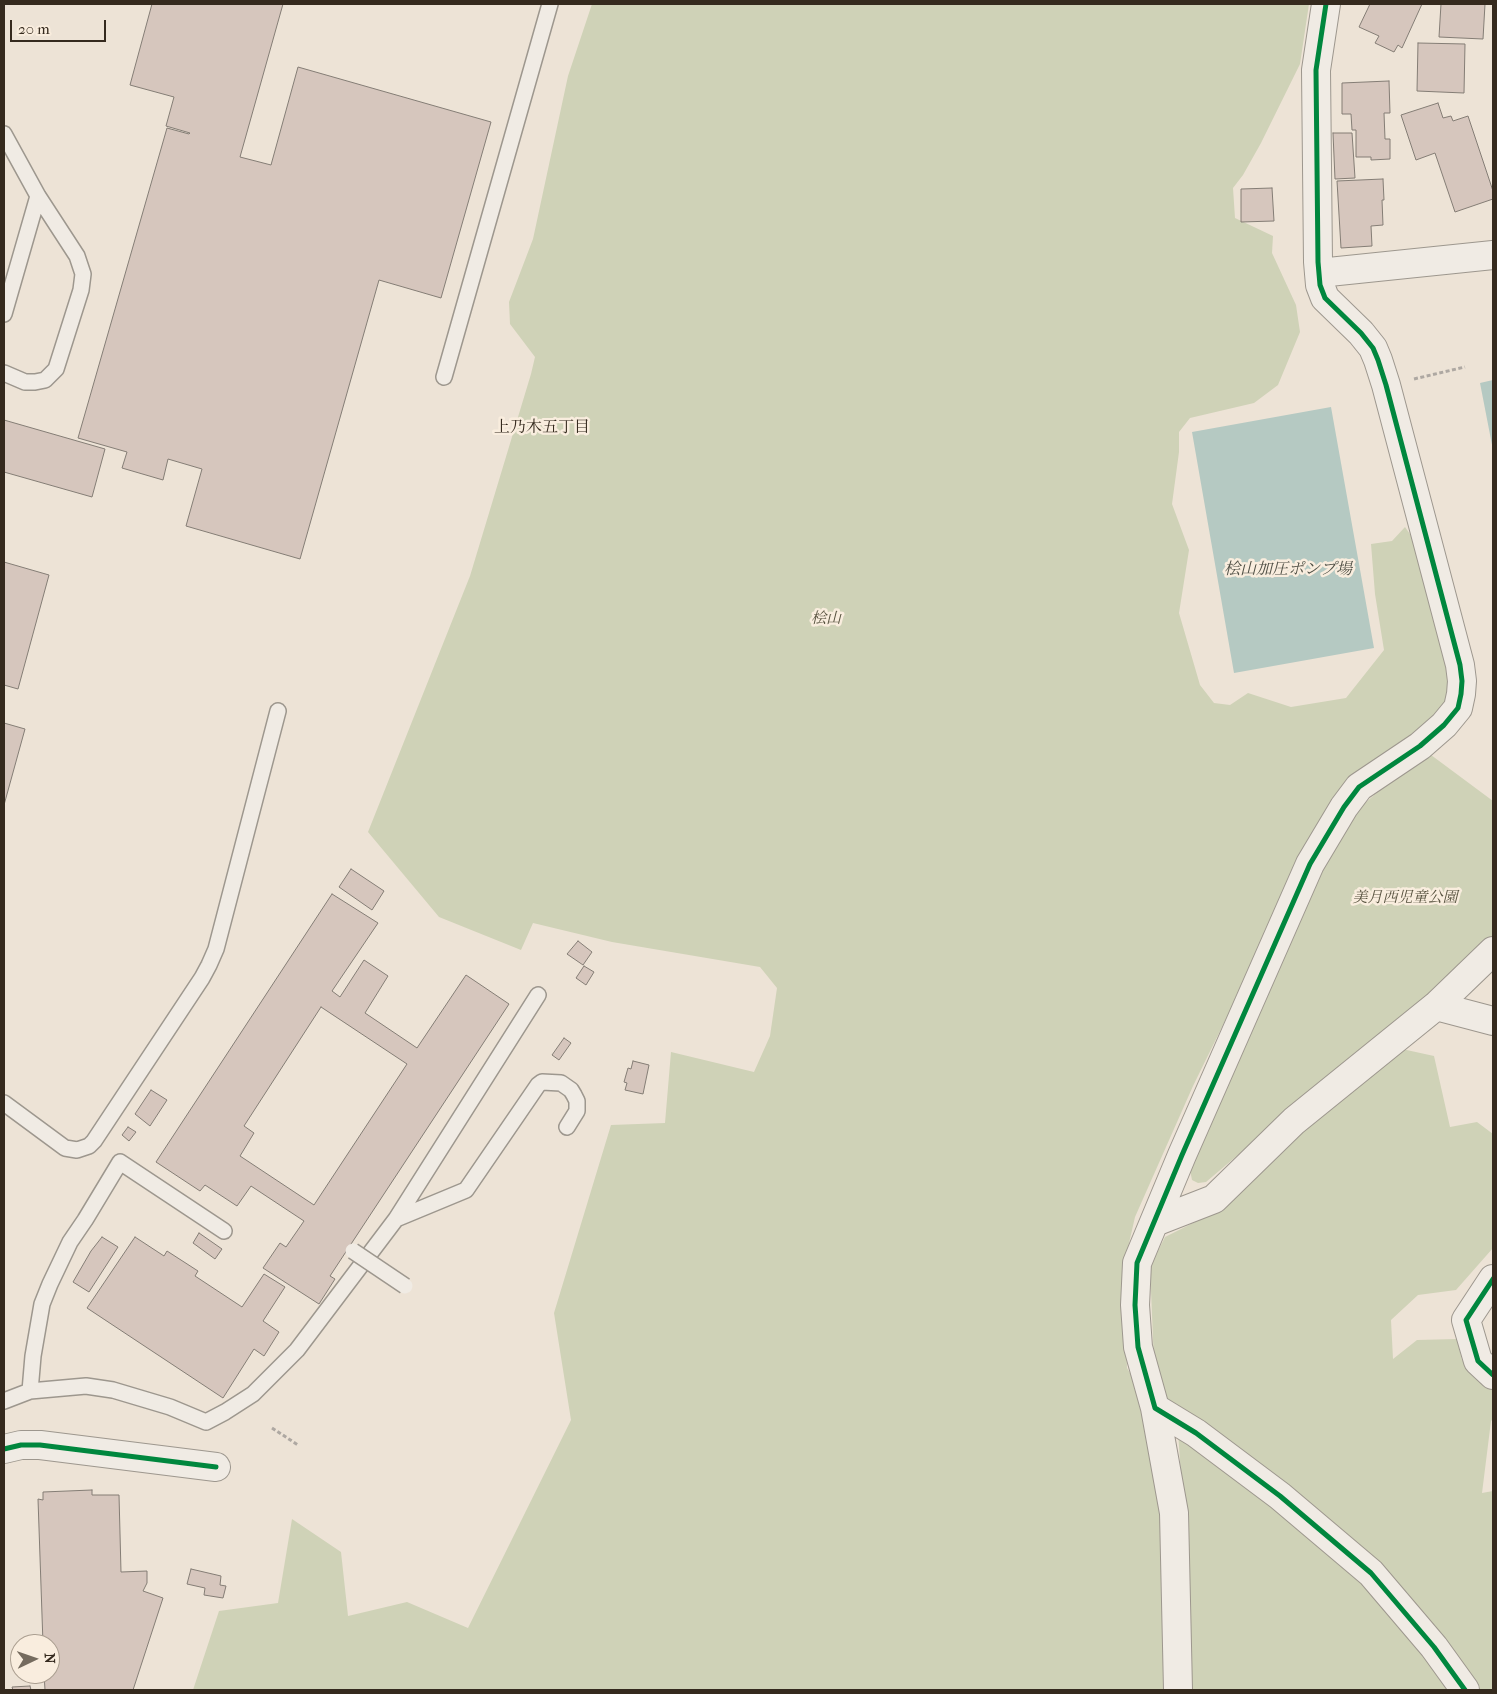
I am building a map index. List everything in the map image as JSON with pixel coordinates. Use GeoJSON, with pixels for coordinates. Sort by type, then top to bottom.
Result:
{"type":"FeatureCollection","features":[{"type":"Feature","properties":{"kind":"street"},"geometry":{"type":"LineString","coordinates":[[1178,1690],[1174,1512],[1155,1408],[1138,1347],[1135,1305],[1137,1263],[1182,1155],[1310,864],[1344,807],[1359,788],[1420,746],[1444,725],[1458,708],[1462,681],[1460,665],[1386,385],[1373,348],[1361,333],[1325,298],[1320,285],[1316,70],[1326,4]]}},
{"type":"Feature","properties":{"kind":"street"},"geometry":{"type":"LineString","coordinates":[[1319,273],[1493,255]]}},
{"type":"Feature","properties":{"kind":"street"},"geometry":{"type":"LineString","coordinates":[[1154,1222],[1214,1199],[1294,1121],[1436,1006],[1493,951]]}},
{"type":"Feature","properties":{"kind":"street"},"geometry":{"type":"LineString","coordinates":[[1436,1006],[1493,1021]]}},
{"type":"Feature","properties":{"kind":"street"},"geometry":{"type":"LineString","coordinates":[[1493,1279],[1466,1320],[1478,1361],[1493,1375]]}},
{"type":"Feature","properties":{"kind":"street"},"geometry":{"type":"LineString","coordinates":[[1155,1408],[1196,1433],[1265,1485],[1371,1573],[1434,1647],[1466,1690]]}},
{"type":"Feature","properties":{"kind":"street"},"geometry":{"type":"LineString","coordinates":[[4,1449],[21,1445],[40,1445],[216,1467]]}},
{"type":"Feature","properties":{"kind":"lane"},"geometry":{"type":"LineString","coordinates":[[444,377],[550,4]]}},
{"type":"Feature","properties":{"kind":"lane"},"geometry":{"type":"LineString","coordinates":[[4,134],[38,196],[81,263],[83,274],[81,290],[56,369],[45,380],[25,382],[4,373]]}},
{"type":"Feature","properties":{"kind":"lane"},"geometry":{"type":"LineString","coordinates":[[4,314],[38,196]]}},
{"type":"Feature","properties":{"kind":"lane"},"geometry":{"type":"LineString","coordinates":[[4,1103],[65,1148],[78,1150],[89,1146],[94,1141],[202,978],[216,949],[278,711]]}},
{"type":"Feature","properties":{"kind":"lane"},"geometry":{"type":"LineString","coordinates":[[4,1401],[30,1391],[86,1386],[113,1390],[170,1407],[206,1422],[253,1394],[297,1350],[396,1219],[538,995]]}},
{"type":"Feature","properties":{"kind":"lane"},"geometry":{"type":"LineString","coordinates":[[396,1219],[466,1190],[538,1084],[542,1082],[561,1083],[571,1090],[577,1101],[577,1111],[567,1127]]}},
{"type":"Feature","properties":{"kind":"lane"},"geometry":{"type":"LineString","coordinates":[[30,1391],[42,1304],[70,1242],[120,1162],[224,1231]]}},
{"type":"Feature","properties":{"kind":"lane"},"geometry":{"type":"LineString","coordinates":[[353,1251],[405,1286]]}},
{"type":"Feature","properties":{"kind":"path"},"geometry":{"type":"LineString","coordinates":[[1386,385],[1465,367]]}},
{"type":"Feature","properties":{"kind":"path"},"geometry":{"type":"LineString","coordinates":[[272,1428],[298,1445]]}},
{"type":"Feature","properties":{"kind":"green space","name":"桧山"},"geometry":{"type":"Polygon","coordinates":[[[592,4],[1309,4],[1300,64],[1261,143],[1243,175],[1233,188],[1235,218],[1273,236],[1272,253],[1296,305],[1300,332],[1278,385],[1254,403],[1190,418],[1179,432],[1179,452],[1172,504],[1189,550],[1179,613],[1200,685],[1214,703],[1230,705],[1248,693],[1291,707],[1346,698],[1384,650],[1375,594],[1371,544],[1392,541],[1405,527],[1419,547],[1454,688],[1445,708],[1306,856],[1193,1086],[1135,1217],[1124,1265],[1127,1368],[1137,1385],[1157,1473],[1170,1690],[193,1690],[219,1611],[278,1603],[292,1519],[341,1552],[348,1616],[407,1602],[468,1628],[571,1420],[554,1313],[611,1125],[665,1123],[671,1052],[754,1072],[770,1036],[777,988],[760,967],[612,942],[533,923],[521,950],[439,917],[368,832],[470,576],[531,374],[535,357],[510,324],[509,302],[533,239],[568,76],[592,4]]]}},
{"type":"Feature","properties":{"kind":"green space","name":"美月西児童公園"},"geometry":{"type":"Polygon","coordinates":[[[1427,752],[1493,801],[1493,936],[1454,972],[1206,1182],[1198,1183],[1192,1180],[1190,1170],[1303,900],[1355,812],[1427,752]]]}},
{"type":"Feature","properties":{"kind":"green space"},"geometry":{"type":"Polygon","coordinates":[[[1402,1049],[1434,1056],[1450,1127],[1477,1122],[1493,1134],[1493,1248],[1456,1290],[1418,1295],[1391,1320],[1393,1359],[1417,1340],[1457,1339],[1462,1360],[1493,1389],[1493,1419],[1491,1421],[1482,1493],[1493,1491],[1493,1690],[1192,1690],[1188,1545],[1178,1432],[1154,1363],[1150,1267],[1165,1237],[1223,1208],[1296,1137],[1402,1049]]]}},
{"type":"Feature","properties":{"kind":"water"},"geometry":{"type":"Polygon","coordinates":[[[1493,380],[1493,450],[1480,383],[1493,380]]]}},
{"type":"Feature","properties":{"kind":"water","name":"桧山加圧ポンプ場"},"geometry":{"type":"Polygon","coordinates":[[[1331,407],[1374,648],[1234,673],[1192,432],[1331,407]]]}},
{"type":"Feature","properties":{"kind":"building"},"geometry":{"type":"Polygon","coordinates":[[[152,4],[283,4],[240,157],[271,165],[298,67],[491,122],[441,298],[379,280],[300,559],[186,526],[202,469],[168,459],[163,480],[122,468],[127,452],[78,438],[167,128],[190,133],[166,126],[174,97],[130,85],[152,4]]]}},
{"type":"Feature","properties":{"kind":"building"},"geometry":{"type":"Polygon","coordinates":[[[1370,4],[1422,4],[1402,48],[1398,45],[1394,52],[1375,43],[1379,36],[1359,27],[1370,4]]]}},
{"type":"Feature","properties":{"kind":"building"},"geometry":{"type":"Polygon","coordinates":[[[1441,4],[1485,4],[1483,39],[1439,37],[1441,4]]]}},
{"type":"Feature","properties":{"kind":"building"},"geometry":{"type":"Polygon","coordinates":[[[1418,43],[1465,44],[1464,93],[1417,91],[1418,43]]]}},
{"type":"Feature","properties":{"kind":"building"},"geometry":{"type":"Polygon","coordinates":[[[1389,81],[1390,113],[1384,113],[1385,139],[1390,139],[1390,159],[1371,160],[1371,157],[1356,157],[1356,130],[1352,130],[1351,114],[1342,114],[1342,83],[1389,81]]]}},
{"type":"Feature","properties":{"kind":"building"},"geometry":{"type":"Polygon","coordinates":[[[1438,103],[1443,118],[1451,116],[1453,121],[1468,116],[1493,191],[1493,199],[1455,212],[1435,153],[1416,160],[1401,115],[1438,103]]]}},
{"type":"Feature","properties":{"kind":"building"},"geometry":{"type":"Polygon","coordinates":[[[1333,133],[1352,133],[1355,178],[1335,179],[1333,133]]]}},
{"type":"Feature","properties":{"kind":"building"},"geometry":{"type":"Polygon","coordinates":[[[1383,179],[1383,225],[1371,226],[1372,246],[1341,248],[1337,181],[1383,179]]]}},
{"type":"Feature","properties":{"kind":"building"},"geometry":{"type":"Polygon","coordinates":[[[1272,188],[1274,221],[1241,222],[1241,189],[1272,188]]]}},
{"type":"Feature","properties":{"kind":"building"},"geometry":{"type":"Polygon","coordinates":[[[4,420],[105,449],[92,497],[4,472],[4,420]]]}},
{"type":"Feature","properties":{"kind":"building"},"geometry":{"type":"Polygon","coordinates":[[[4,562],[49,575],[18,689],[4,685],[4,562]]]}},
{"type":"Feature","properties":{"kind":"building"},"geometry":{"type":"Polygon","coordinates":[[[4,723],[25,729],[4,805],[4,723]]]}},
{"type":"Feature","properties":{"kind":"building"},"geometry":{"type":"Polygon","coordinates":[[[351,869],[384,891],[372,910],[339,887],[351,869]]]}},
{"type":"Feature","properties":{"kind":"building"},"geometry":{"type":"Polygon","coordinates":[[[332,894],[378,923],[332,991],[340,997],[364,960],[388,976],[365,1013],[417,1048],[466,975],[509,1004],[330,1276],[335,1279],[319,1304],[263,1268],[280,1243],[286,1247],[304,1221],[251,1186],[237,1206],[205,1185],[200,1191],[156,1162],[332,894]],[[321,1007],[244,1126],[254,1133],[240,1156],[314,1205],[407,1064],[321,1007]]]}},
{"type":"Feature","properties":{"kind":"building"},"geometry":{"type":"Polygon","coordinates":[[[578,941],[592,952],[583,965],[567,954],[578,941]]]}},
{"type":"Feature","properties":{"kind":"building"},"geometry":{"type":"Polygon","coordinates":[[[584,966],[594,972],[586,985],[576,978],[584,966]]]}},
{"type":"Feature","properties":{"kind":"building"},"geometry":{"type":"Polygon","coordinates":[[[564,1038],[571,1043],[559,1060],[552,1055],[564,1038]]]}},
{"type":"Feature","properties":{"kind":"building"},"geometry":{"type":"Polygon","coordinates":[[[633,1061],[649,1065],[643,1094],[625,1090],[627,1083],[624,1082],[628,1068],[631,1069],[633,1061]]]}},
{"type":"Feature","properties":{"kind":"building"},"geometry":{"type":"Polygon","coordinates":[[[151,1090],[167,1100],[150,1126],[135,1114],[151,1090]]]}},
{"type":"Feature","properties":{"kind":"building"},"geometry":{"type":"Polygon","coordinates":[[[128,1127],[136,1132],[129,1141],[122,1135],[128,1127]]]}},
{"type":"Feature","properties":{"kind":"building"},"geometry":{"type":"Polygon","coordinates":[[[199,1233],[222,1249],[215,1259],[193,1243],[199,1233]]]}},
{"type":"Feature","properties":{"kind":"building"},"geometry":{"type":"Polygon","coordinates":[[[102,1237],[118,1247],[89,1292],[73,1282],[91,1251],[102,1237]]]}},
{"type":"Feature","properties":{"kind":"building"},"geometry":{"type":"Polygon","coordinates":[[[135,1237],[164,1256],[167,1251],[198,1271],[195,1276],[242,1307],[264,1274],[285,1287],[263,1321],[279,1332],[264,1356],[254,1349],[223,1398],[87,1308],[135,1237]]]}},
{"type":"Feature","properties":{"kind":"building"},"geometry":{"type":"Polygon","coordinates":[[[92,1490],[92,1495],[119,1495],[121,1572],[147,1571],[147,1583],[143,1591],[163,1598],[133,1690],[45,1690],[45,1684],[60,1684],[60,1634],[43,1634],[38,1499],[43,1500],[43,1492],[92,1490]]]}},
{"type":"Feature","properties":{"kind":"building"},"geometry":{"type":"Polygon","coordinates":[[[191,1569],[221,1576],[220,1585],[226,1586],[223,1598],[204,1595],[205,1588],[187,1584],[191,1569]]]}},
{"type":"Feature","properties":{"kind":"building"},"geometry":{"type":"Polygon","coordinates":[[[30,1686],[31,1690],[13,1690],[12,1687],[30,1686]]]}},
{"type":"Feature","properties":{"kind":"cycle path"},"geometry":{"type":"LineString","coordinates":[[1326,4],[1316,70],[1318,262],[1320,285],[1325,298],[1361,333],[1373,348],[1378,360],[1460,665],[1461,694],[1458,708],[1444,725],[1420,746],[1359,787],[1344,807],[1310,864],[1182,1155],[1137,1263],[1135,1305],[1138,1347],[1155,1408],[1196,1433],[1280,1496],[1371,1573],[1434,1647],[1465,1690]]}},
{"type":"Feature","properties":{"kind":"cycle path"},"geometry":{"type":"LineString","coordinates":[[1493,1279],[1466,1320],[1478,1361],[1493,1375]]}},
{"type":"Feature","properties":{"kind":"cycle path"},"geometry":{"type":"LineString","coordinates":[[4,1449],[21,1445],[40,1445],[216,1467]]}},
{"type":"Feature","properties":{"kind":"district","name":"上乃木五丁目"},"geometry":{"type":"Point","coordinates":[542,428]}}]}
